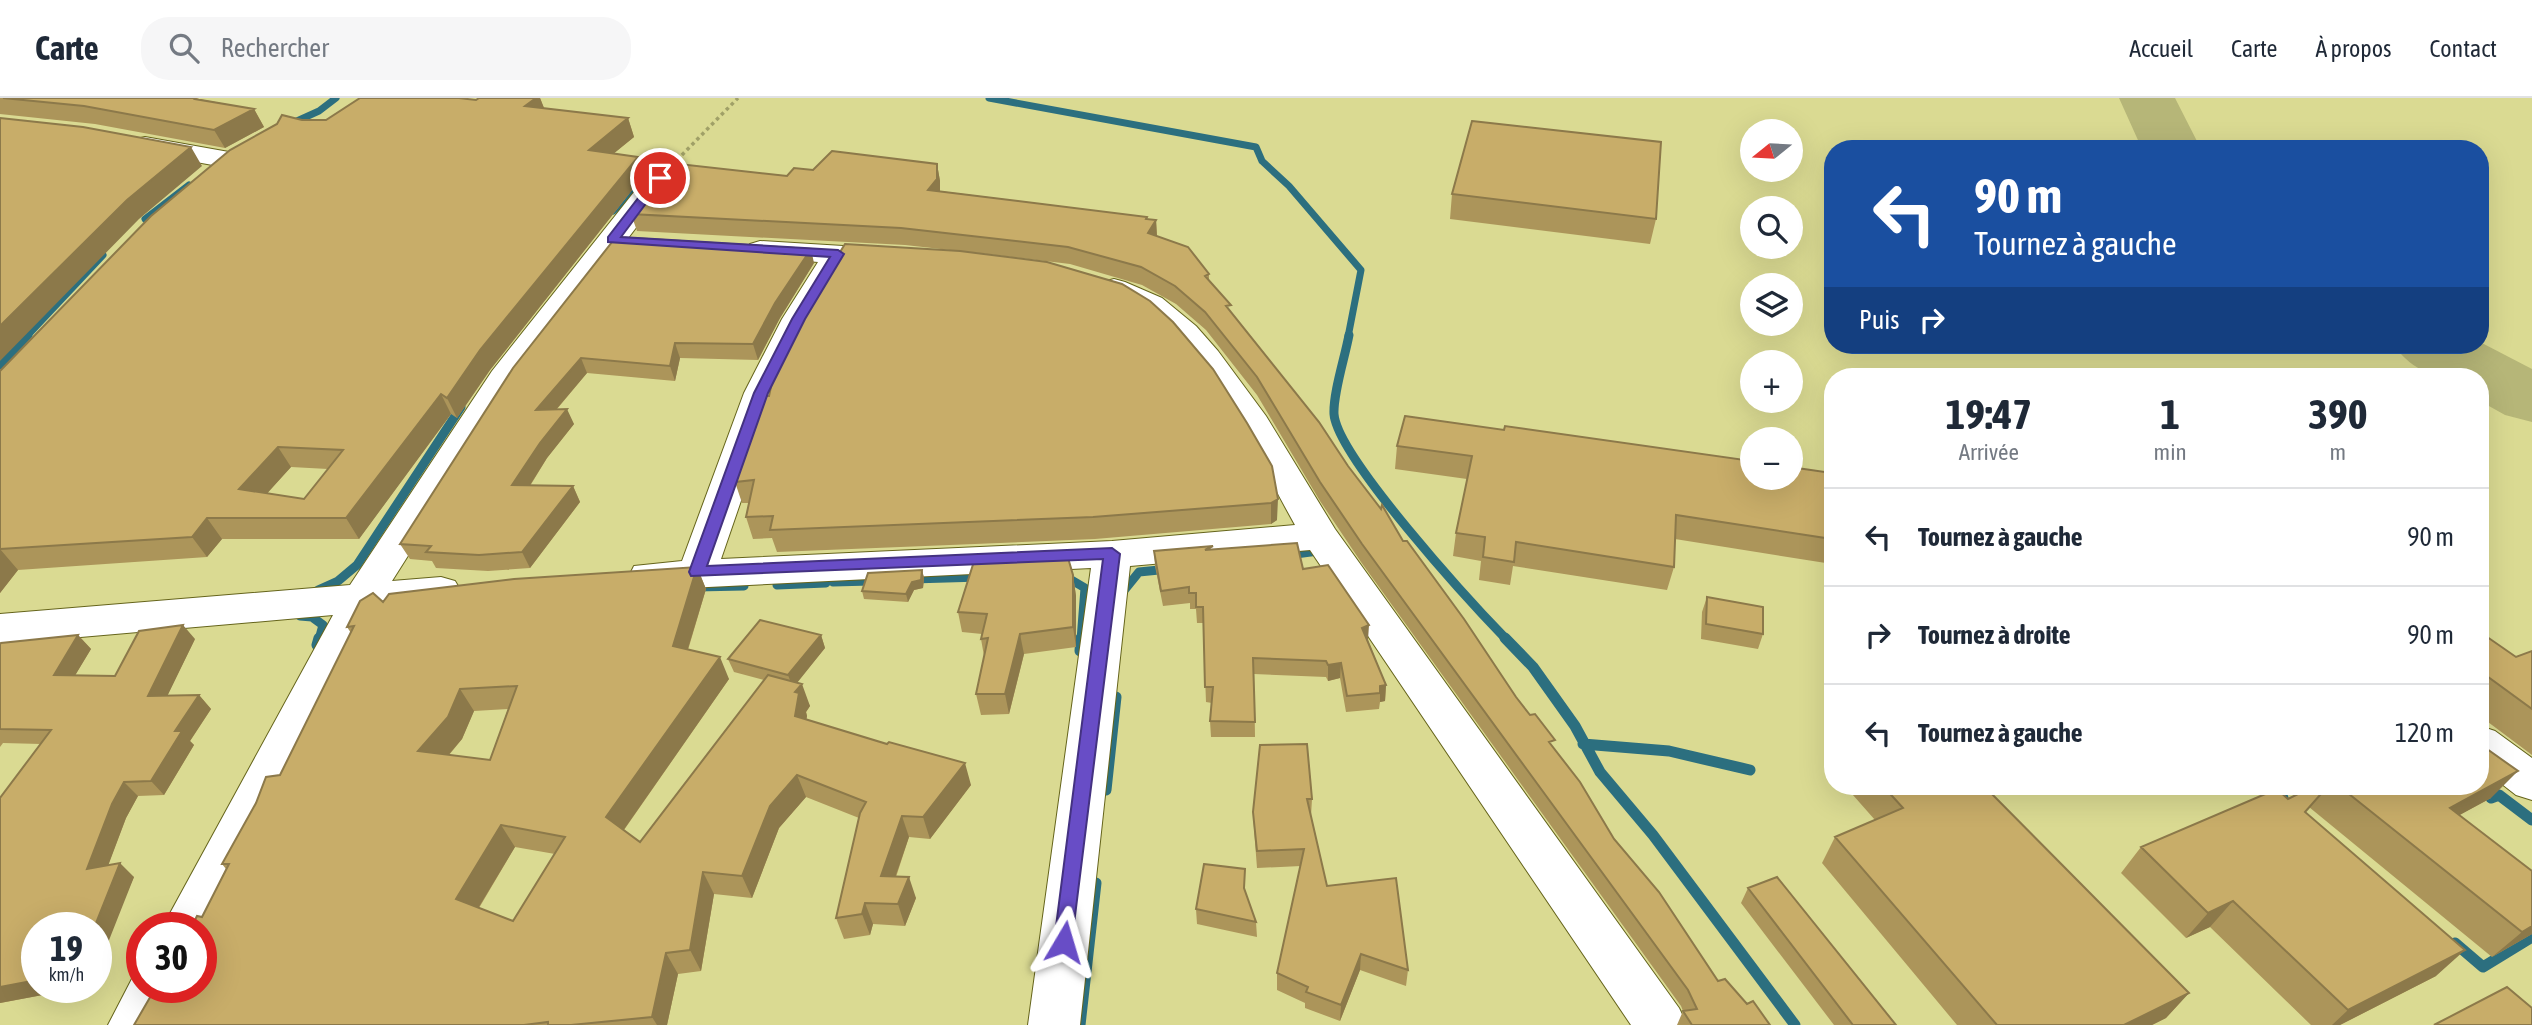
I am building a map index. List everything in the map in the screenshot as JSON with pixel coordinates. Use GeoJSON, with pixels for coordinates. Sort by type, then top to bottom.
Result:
{"type":"FeatureCollection","features":[{"type":"Feature","properties":{"kind":"street"},"geometry":{"type":"LineString","coordinates":[[122,140],[241,153],[202,183]]}},
{"type":"Feature","properties":{"kind":"street"},"geometry":{"type":"LineString","coordinates":[[195,912],[362,597],[504,378],[560,302],[660,178]]}},
{"type":"Feature","properties":{"kind":"street"},"geometry":{"type":"LineString","coordinates":[[612,240],[651,243]]}},
{"type":"Feature","properties":{"kind":"street"},"geometry":{"type":"LineString","coordinates":[[730,248],[927,260]]}},
{"type":"Feature","properties":{"kind":"street"},"geometry":{"type":"LineString","coordinates":[[697,572],[761,393],[798,319],[838,254]]}},
{"type":"Feature","properties":{"kind":"street"},"geometry":{"type":"LineString","coordinates":[[1082,278],[1125,292],[1161,310],[1191,338],[1265,444],[1320,536],[1661,1025]]}},
{"type":"Feature","properties":{"kind":"street"},"geometry":{"type":"LineString","coordinates":[[613,578],[1112,554],[1320,536]]}},
{"type":"Feature","properties":{"kind":"street"},"geometry":{"type":"LineString","coordinates":[[1054,1025],[1112,554]]}},
{"type":"Feature","properties":{"kind":"street"},"geometry":{"type":"LineString","coordinates":[[0,629],[474,589]]}},
{"type":"Feature","properties":{"kind":"street"},"geometry":{"type":"LineString","coordinates":[[2489,750],[2532,782]]}},
{"type":"Feature","properties":{"kind":"street"},"geometry":{"type":"LineString","coordinates":[[134,1025],[146,1003]]}},
{"type":"Feature","properties":{"kind":"path"},"geometry":{"type":"LineString","coordinates":[[660,178],[738,98]]}},
{"type":"Feature","properties":{"kind":"building"},"geometry":{"type":"Polygon","coordinates":[[[3,98],[196,98],[254,109],[214,130],[84,106],[3,98]]]}},
{"type":"Feature","properties":{"kind":"building"},"geometry":{"type":"Polygon","coordinates":[[[360,98],[536,98],[525,106],[628,118],[589,150],[638,157],[480,350],[447,398],[441,394],[346,518],[207,518],[192,537],[0,549],[0,371],[151,216],[230,150],[277,124],[282,115],[302,120],[326,120],[360,98]],[[278,447],[239,489],[304,499],[343,450],[278,447]]]}},
{"type":"Feature","properties":{"kind":"building"},"geometry":{"type":"Polygon","coordinates":[[[0,118],[83,127],[191,147],[127,200],[0,326],[0,118]]]}},
{"type":"Feature","properties":{"kind":"building"},"geometry":{"type":"Polygon","coordinates":[[[1472,121],[1661,142],[1656,219],[1452,194],[1472,121]]]}},
{"type":"Feature","properties":{"kind":"building"},"geometry":{"type":"Polygon","coordinates":[[[832,151],[937,164],[937,179],[928,190],[1147,217],[1146,219],[1156,220],[1148,233],[1188,247],[1209,274],[1205,276],[1231,305],[1226,306],[1319,422],[1381,509],[1382,505],[1403,541],[1407,541],[1464,619],[1516,697],[1530,715],[1535,714],[1555,740],[1549,742],[1580,782],[1614,839],[1659,892],[1718,981],[1725,979],[1747,1004],[1753,1001],[1770,1025],[1692,1025],[1683,1011],[1697,1009],[1688,990],[1362,544],[1320,482],[1257,377],[1205,312],[1175,286],[1141,267],[1068,247],[901,228],[631,214],[670,163],[787,176],[794,168],[813,170],[832,151]]]}},
{"type":"Feature","properties":{"kind":"building"},"geometry":{"type":"Polygon","coordinates":[[[616,237],[811,249],[775,303],[753,344],[675,343],[670,366],[581,358],[536,410],[567,409],[512,485],[573,486],[522,552],[479,555],[426,552],[431,546],[400,544],[513,368],[616,237]]]}},
{"type":"Feature","properties":{"kind":"building"},"geometry":{"type":"Polygon","coordinates":[[[845,244],[960,251],[1047,262],[1122,284],[1150,301],[1173,322],[1213,369],[1272,466],[1278,499],[1271,503],[1093,517],[770,530],[773,516],[746,517],[754,480],[735,482],[766,396],[769,396],[774,373],[811,299],[845,244]]]}},
{"type":"Feature","properties":{"kind":"building"},"geometry":{"type":"Polygon","coordinates":[[[1405,416],[1504,430],[1505,426],[1740,459],[1740,490],[1803,490],[1803,469],[1824,472],[1824,538],[1676,515],[1674,567],[1516,542],[1514,562],[1483,557],[1485,537],[1456,533],[1472,456],[1397,446],[1405,416]]]}},
{"type":"Feature","properties":{"kind":"building"},"geometry":{"type":"Polygon","coordinates":[[[1297,543],[1303,569],[1328,565],[1369,625],[1362,628],[1386,685],[1380,686],[1380,693],[1347,696],[1341,663],[1328,665],[1326,661],[1253,658],[1255,722],[1210,721],[1213,687],[1205,687],[1203,607],[1196,607],[1196,593],[1189,593],[1189,587],[1161,591],[1154,551],[1297,543]]]}},
{"type":"Feature","properties":{"kind":"building"},"geometry":{"type":"Polygon","coordinates":[[[1066,551],[1073,575],[1073,627],[1020,634],[1005,694],[976,694],[988,638],[981,639],[987,614],[958,612],[976,555],[1066,551]]]}},
{"type":"Feature","properties":{"kind":"building"},"geometry":{"type":"Polygon","coordinates":[[[697,567],[673,646],[720,657],[606,817],[640,842],[768,675],[802,684],[795,692],[799,693],[795,716],[887,744],[889,742],[965,763],[923,817],[902,816],[881,876],[909,877],[898,904],[865,903],[862,914],[836,918],[860,813],[866,802],[797,775],[770,806],[742,876],[703,872],[690,950],[666,953],[652,1017],[571,1025],[548,1025],[548,1022],[524,1025],[134,1025],[147,1003],[217,1003],[217,912],[205,912],[229,864],[222,864],[256,803],[266,777],[280,775],[354,626],[347,627],[360,601],[373,593],[383,602],[389,594],[514,579],[697,567]],[[517,686],[460,689],[448,717],[418,751],[490,760],[517,686]],[[501,825],[456,899],[513,921],[565,837],[501,825]]]}},
{"type":"Feature","properties":{"kind":"building"},"geometry":{"type":"Polygon","coordinates":[[[922,570],[921,580],[912,582],[906,594],[862,591],[868,573],[922,570]]]}},
{"type":"Feature","properties":{"kind":"building"},"geometry":{"type":"Polygon","coordinates":[[[1707,597],[1763,607],[1763,634],[1706,624],[1707,597]]]}},
{"type":"Feature","properties":{"kind":"building"},"geometry":{"type":"Polygon","coordinates":[[[760,620],[821,635],[788,675],[728,659],[760,620]]]}},
{"type":"Feature","properties":{"kind":"building"},"geometry":{"type":"Polygon","coordinates":[[[183,625],[148,696],[199,695],[175,731],[182,731],[151,781],[124,782],[112,804],[87,869],[120,863],[100,912],[21,912],[21,983],[0,987],[0,798],[51,730],[0,729],[0,644],[78,635],[54,675],[115,676],[139,631],[183,625]]]}},
{"type":"Feature","properties":{"kind":"building"},"geometry":{"type":"Polygon","coordinates":[[[2489,638],[2516,657],[2532,651],[2532,709],[2489,678],[2489,638]]]}},
{"type":"Feature","properties":{"kind":"building"},"geometry":{"type":"Polygon","coordinates":[[[1307,744],[1312,799],[1307,799],[1327,886],[1396,878],[1408,970],[1361,954],[1341,1005],[1306,992],[1308,987],[1277,973],[1304,849],[1257,851],[1253,812],[1260,745],[1307,744]]]}},
{"type":"Feature","properties":{"kind":"building"},"geometry":{"type":"Polygon","coordinates":[[[2489,750],[2518,771],[2489,787],[2489,750]]]}},
{"type":"Feature","properties":{"kind":"building"},"geometry":{"type":"Polygon","coordinates":[[[1891,795],[1993,795],[2189,993],[2124,1025],[1997,1025],[1835,837],[1903,808],[1891,795]]]}},
{"type":"Feature","properties":{"kind":"building"},"geometry":{"type":"Polygon","coordinates":[[[2263,795],[2284,795],[2288,799],[2296,795],[2320,795],[2305,812],[2465,950],[2348,1010],[2233,901],[2208,913],[2141,847],[2263,795]]]}},
{"type":"Feature","properties":{"kind":"building"},"geometry":{"type":"Polygon","coordinates":[[[2350,795],[2474,795],[2450,808],[2532,871],[2532,926],[2522,932],[2350,795]]]}},
{"type":"Feature","properties":{"kind":"building"},"geometry":{"type":"Polygon","coordinates":[[[1204,864],[1245,869],[1244,888],[1256,922],[1196,909],[1204,864]]]}},
{"type":"Feature","properties":{"kind":"building"},"geometry":{"type":"Polygon","coordinates":[[[1777,877],[1896,1025],[1853,1025],[1748,888],[1777,877]]]}},
{"type":"Feature","properties":{"kind":"building"},"geometry":{"type":"Polygon","coordinates":[[[2507,987],[2532,1008],[2532,1025],[2434,1025],[2507,987]]]}},
{"type":"Feature","properties":{"kind":"waterway"},"geometry":{"type":"LineString","coordinates":[[288,125],[319,111],[336,98]]}},
{"type":"Feature","properties":{"kind":"waterway"},"geometry":{"type":"LineString","coordinates":[[989,98],[1256,147],[1262,161],[1289,186],[1361,270],[1348,337]]}},
{"type":"Feature","properties":{"kind":"waterway"},"geometry":{"type":"LineString","coordinates":[[145,219],[189,185]]}},
{"type":"Feature","properties":{"kind":"waterway"},"geometry":{"type":"LineString","coordinates":[[613,211],[642,186]]}},
{"type":"Feature","properties":{"kind":"waterway"},"geometry":{"type":"LineString","coordinates":[[26,337],[103,255]]}},
{"type":"Feature","properties":{"kind":"waterway"},"geometry":{"type":"LineString","coordinates":[[0,365],[28,335]]}},
{"type":"Feature","properties":{"kind":"waterway"},"geometry":{"type":"LineString","coordinates":[[1349,335],[1334,405],[1341,435],[1357,462],[1408,530],[1507,640]]}},
{"type":"Feature","properties":{"kind":"waterway"},"geometry":{"type":"LineString","coordinates":[[318,590],[338,581],[357,565],[461,407]]}},
{"type":"Feature","properties":{"kind":"waterway"},"geometry":{"type":"LineString","coordinates":[[1288,555],[1318,551]]}},
{"type":"Feature","properties":{"kind":"waterway"},"geometry":{"type":"LineString","coordinates":[[1122,593],[1139,572],[1169,569]]}},
{"type":"Feature","properties":{"kind":"waterway"},"geometry":{"type":"LineString","coordinates":[[1063,575],[1085,588],[1081,640]]}},
{"type":"Feature","properties":{"kind":"waterway"},"geometry":{"type":"LineString","coordinates":[[912,579],[981,577]]}},
{"type":"Feature","properties":{"kind":"waterway"},"geometry":{"type":"LineString","coordinates":[[833,582],[871,581]]}},
{"type":"Feature","properties":{"kind":"waterway"},"geometry":{"type":"LineString","coordinates":[[777,585],[826,583]]}},
{"type":"Feature","properties":{"kind":"waterway"},"geometry":{"type":"LineString","coordinates":[[696,587],[744,586]]}},
{"type":"Feature","properties":{"kind":"waterway"},"geometry":{"type":"LineString","coordinates":[[300,616],[312,617],[323,625],[319,640]]}},
{"type":"Feature","properties":{"kind":"waterway"},"geometry":{"type":"LineString","coordinates":[[317,645],[319,638]]}},
{"type":"Feature","properties":{"kind":"waterway"},"geometry":{"type":"LineString","coordinates":[[1080,651],[1081,638]]}},
{"type":"Feature","properties":{"kind":"waterway"},"geometry":{"type":"LineString","coordinates":[[1505,638],[1533,667],[1585,744]]}},
{"type":"Feature","properties":{"kind":"waterway"},"geometry":{"type":"LineString","coordinates":[[1106,790],[1116,697]]}},
{"type":"Feature","properties":{"kind":"waterway"},"geometry":{"type":"LineString","coordinates":[[1585,744],[1669,751],[1750,770]]}},
{"type":"Feature","properties":{"kind":"waterway"},"geometry":{"type":"LineString","coordinates":[[1585,744],[1600,772],[1653,835],[1795,1025]]}},
{"type":"Feature","properties":{"kind":"waterway"},"geometry":{"type":"LineString","coordinates":[[2280,795],[2283,798]]}},
{"type":"Feature","properties":{"kind":"waterway"},"geometry":{"type":"LineString","coordinates":[[2491,798],[2499,795],[2532,820]]}},
{"type":"Feature","properties":{"kind":"waterway"},"geometry":{"type":"LineString","coordinates":[[1080,1025],[1096,883]]}},
{"type":"Feature","properties":{"kind":"waterway"},"geometry":{"type":"LineString","coordinates":[[2455,943],[2483,967],[2532,937]]}},
{"type":"Feature","properties":{"kind":"taxiway"},"geometry":{"type":"LineString","coordinates":[[2147,98],[2168,140]]}},
{"type":"Feature","properties":{"kind":"taxiway"},"geometry":{"type":"LineString","coordinates":[[2447,354],[2473,368]]}},
{"type":"Feature","properties":{"kind":"taxiway"},"geometry":{"type":"LineString","coordinates":[[2489,376],[2532,399]]}},
{"type":"Feature","properties":{"kind":"route"},"geometry":{"type":"LineString","coordinates":[[660,178],[612,240],[838,254],[798,319],[761,393],[697,572],[1112,554],[1064,942]]}}]}
